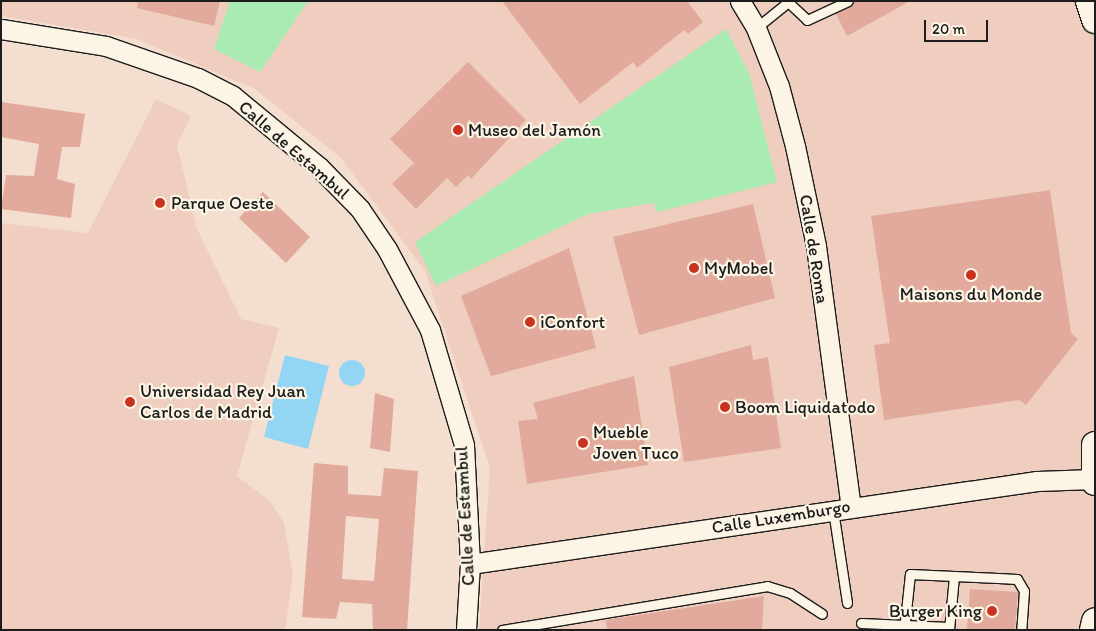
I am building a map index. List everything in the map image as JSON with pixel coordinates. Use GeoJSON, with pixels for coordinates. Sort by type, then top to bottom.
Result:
{"type":"FeatureCollection","features":[{"type":"Feature","properties":{"kind":"street","name":"Calle de Roma"},"geometry":{"type":"LineString","coordinates":[[740,1],[756,28],[779,86],[816,246],[842,508]]}},
{"type":"Feature","properties":{"kind":"street"},"geometry":{"type":"LineString","coordinates":[[1089,1],[1095,20]]}},
{"type":"Feature","properties":{"kind":"street","name":"Calle de Estambul"},"geometry":{"type":"LineString","coordinates":[[1,29],[106,46],[198,78],[233,96],[319,167],[360,209],[387,249],[430,330],[464,445],[470,564],[466,630]]}},
{"type":"Feature","properties":{"kind":"street"},"geometry":{"type":"LineString","coordinates":[[1094,480],[1095,445]]}},
{"type":"Feature","properties":{"kind":"street","name":"Calle Luxemburgo"},"geometry":{"type":"LineString","coordinates":[[470,564],[842,508],[1037,481],[1094,480]]}},
{"type":"Feature","properties":{"kind":"street"},"geometry":{"type":"LineString","coordinates":[[1093,630],[1095,620]]}},
{"type":"Feature","properties":{"kind":"lane"},"geometry":{"type":"LineString","coordinates":[[756,28],[788,2],[807,20],[848,1]]}},
{"type":"Feature","properties":{"kind":"lane"},"geometry":{"type":"LineString","coordinates":[[842,508],[847,603]]}},
{"type":"Feature","properties":{"kind":"lane"},"geometry":{"type":"LineString","coordinates":[[904,628],[910,574],[1017,579],[1024,592],[1020,630]]}},
{"type":"Feature","properties":{"kind":"lane"},"geometry":{"type":"LineString","coordinates":[[861,623],[904,628],[949,628],[954,576]]}},
{"type":"Feature","properties":{"kind":"lane"},"geometry":{"type":"LineString","coordinates":[[502,630],[768,586],[790,593],[822,614]]}},
{"type":"Feature","properties":{"kind":"shaded area"},"geometry":{"type":"Polygon","coordinates":[[[1,1],[1095,1],[1095,630],[479,630],[490,468],[425,271],[341,158],[255,89],[137,39],[1,16],[1,1]]]}},
{"type":"Feature","properties":{"kind":"shaded area","name":"Universidad Rey Juan Carlos de Madrid"},"geometry":{"type":"Polygon","coordinates":[[[156,99],[191,116],[177,145],[197,229],[241,319],[279,328],[237,476],[269,500],[284,523],[293,575],[285,630],[1,630],[1,223],[88,233],[156,99]]]}},
{"type":"Feature","properties":{"kind":"green space"},"geometry":{"type":"Polygon","coordinates":[[[230,1],[308,1],[260,72],[214,49],[230,1]]]}},
{"type":"Feature","properties":{"kind":"green space"},"geometry":{"type":"Polygon","coordinates":[[[726,29],[749,73],[777,182],[657,212],[653,203],[588,214],[436,286],[415,242],[726,29]]]}},
{"type":"Feature","properties":{"kind":"water"},"geometry":{"type":"Polygon","coordinates":[[[285,355],[329,366],[308,449],[264,437],[285,355]]]}},
{"type":"Feature","properties":{"kind":"water"},"geometry":{"type":"Polygon","coordinates":[[[352,360],[361,364],[365,373],[361,382],[352,386],[343,382],[339,373],[343,364],[352,360]]]}},
{"type":"Feature","properties":{"kind":"building"},"geometry":{"type":"Polygon","coordinates":[[[138,1],[220,1],[214,26],[137,8],[138,1]]]}},
{"type":"Feature","properties":{"kind":"building"},"geometry":{"type":"Polygon","coordinates":[[[502,1],[687,1],[703,22],[688,34],[684,30],[637,68],[633,62],[580,104],[502,1]]]}},
{"type":"Feature","properties":{"kind":"building"},"geometry":{"type":"Polygon","coordinates":[[[854,1],[910,1],[847,36],[836,14],[854,1]]]}},
{"type":"Feature","properties":{"kind":"building","name":"Museo del Jamón"},"geometry":{"type":"Polygon","coordinates":[[[468,62],[526,120],[471,179],[468,175],[456,187],[447,178],[416,209],[392,184],[414,163],[390,139],[468,62]]]}},
{"type":"Feature","properties":{"kind":"building"},"geometry":{"type":"Polygon","coordinates":[[[1,102],[85,114],[80,147],[62,147],[57,179],[75,184],[71,218],[1,209],[6,175],[34,176],[39,144],[1,137],[1,102]]]}},
{"type":"Feature","properties":{"kind":"building","name":"Maisons du Monde"},"geometry":{"type":"Polygon","coordinates":[[[1050,190],[1071,333],[1078,339],[1026,405],[1019,400],[884,420],[874,345],[890,343],[871,216],[1050,190]]]}},
{"type":"Feature","properties":{"kind":"building"},"geometry":{"type":"Polygon","coordinates":[[[263,192],[310,237],[286,263],[239,218],[263,192]]]}},
{"type":"Feature","properties":{"kind":"building","name":"MyMobel"},"geometry":{"type":"Polygon","coordinates":[[[753,204],[775,298],[639,335],[613,237],[753,204]]]}},
{"type":"Feature","properties":{"kind":"building","name":"iConfort"},"geometry":{"type":"Polygon","coordinates":[[[569,248],[596,348],[491,376],[461,296],[569,248]]]}},
{"type":"Feature","properties":{"kind":"building","name":"Boom Liquidatodo"},"geometry":{"type":"Polygon","coordinates":[[[751,345],[753,360],[768,357],[781,448],[684,462],[669,367],[751,345]]]}},
{"type":"Feature","properties":{"kind":"building","name":"Mueble Joven Tuco"},"geometry":{"type":"Polygon","coordinates":[[[634,376],[648,465],[527,484],[518,421],[538,419],[533,403],[634,376]]]}},
{"type":"Feature","properties":{"kind":"building"},"geometry":{"type":"Polygon","coordinates":[[[375,393],[394,399],[390,452],[370,448],[375,393]]]}},
{"type":"Feature","properties":{"kind":"building"},"geometry":{"type":"Polygon","coordinates":[[[314,463],[348,466],[348,494],[381,496],[384,468],[418,471],[407,630],[373,630],[372,604],[340,602],[336,619],[302,617],[314,463]],[[346,516],[342,579],[374,581],[379,519],[346,516]]]}},
{"type":"Feature","properties":{"kind":"building","name":"Burger King"},"geometry":{"type":"Polygon","coordinates":[[[970,589],[1018,592],[1015,630],[967,630],[970,589]]]}},
{"type":"Feature","properties":{"kind":"building"},"geometry":{"type":"Polygon","coordinates":[[[764,596],[762,630],[607,630],[606,620],[764,596]]]}},
{"type":"Feature","properties":{"kind":"place","name":"Museo del Jamón"},"geometry":{"type":"Point","coordinates":[458,130]}},
{"type":"Feature","properties":{"kind":"place","name":"Parque Oeste"},"geometry":{"type":"Point","coordinates":[160,203]}},
{"type":"Feature","properties":{"kind":"place","name":"MyMobel"},"geometry":{"type":"Point","coordinates":[694,268]}},
{"type":"Feature","properties":{"kind":"place","name":"Maisons du Monde"},"geometry":{"type":"Point","coordinates":[971,275]}},
{"type":"Feature","properties":{"kind":"place","name":"iConfort"},"geometry":{"type":"Point","coordinates":[530,322]}},
{"type":"Feature","properties":{"kind":"place","name":"Universidad Rey Juan Carlos de Madrid"},"geometry":{"type":"Point","coordinates":[130,402]}},
{"type":"Feature","properties":{"kind":"place","name":"Boom Liquidatodo"},"geometry":{"type":"Point","coordinates":[725,407]}},
{"type":"Feature","properties":{"kind":"place","name":"Mueble Joven Tuco"},"geometry":{"type":"Point","coordinates":[583,443]}},
{"type":"Feature","properties":{"kind":"place","name":"Burger King"},"geometry":{"type":"Point","coordinates":[992,611]}}]}
